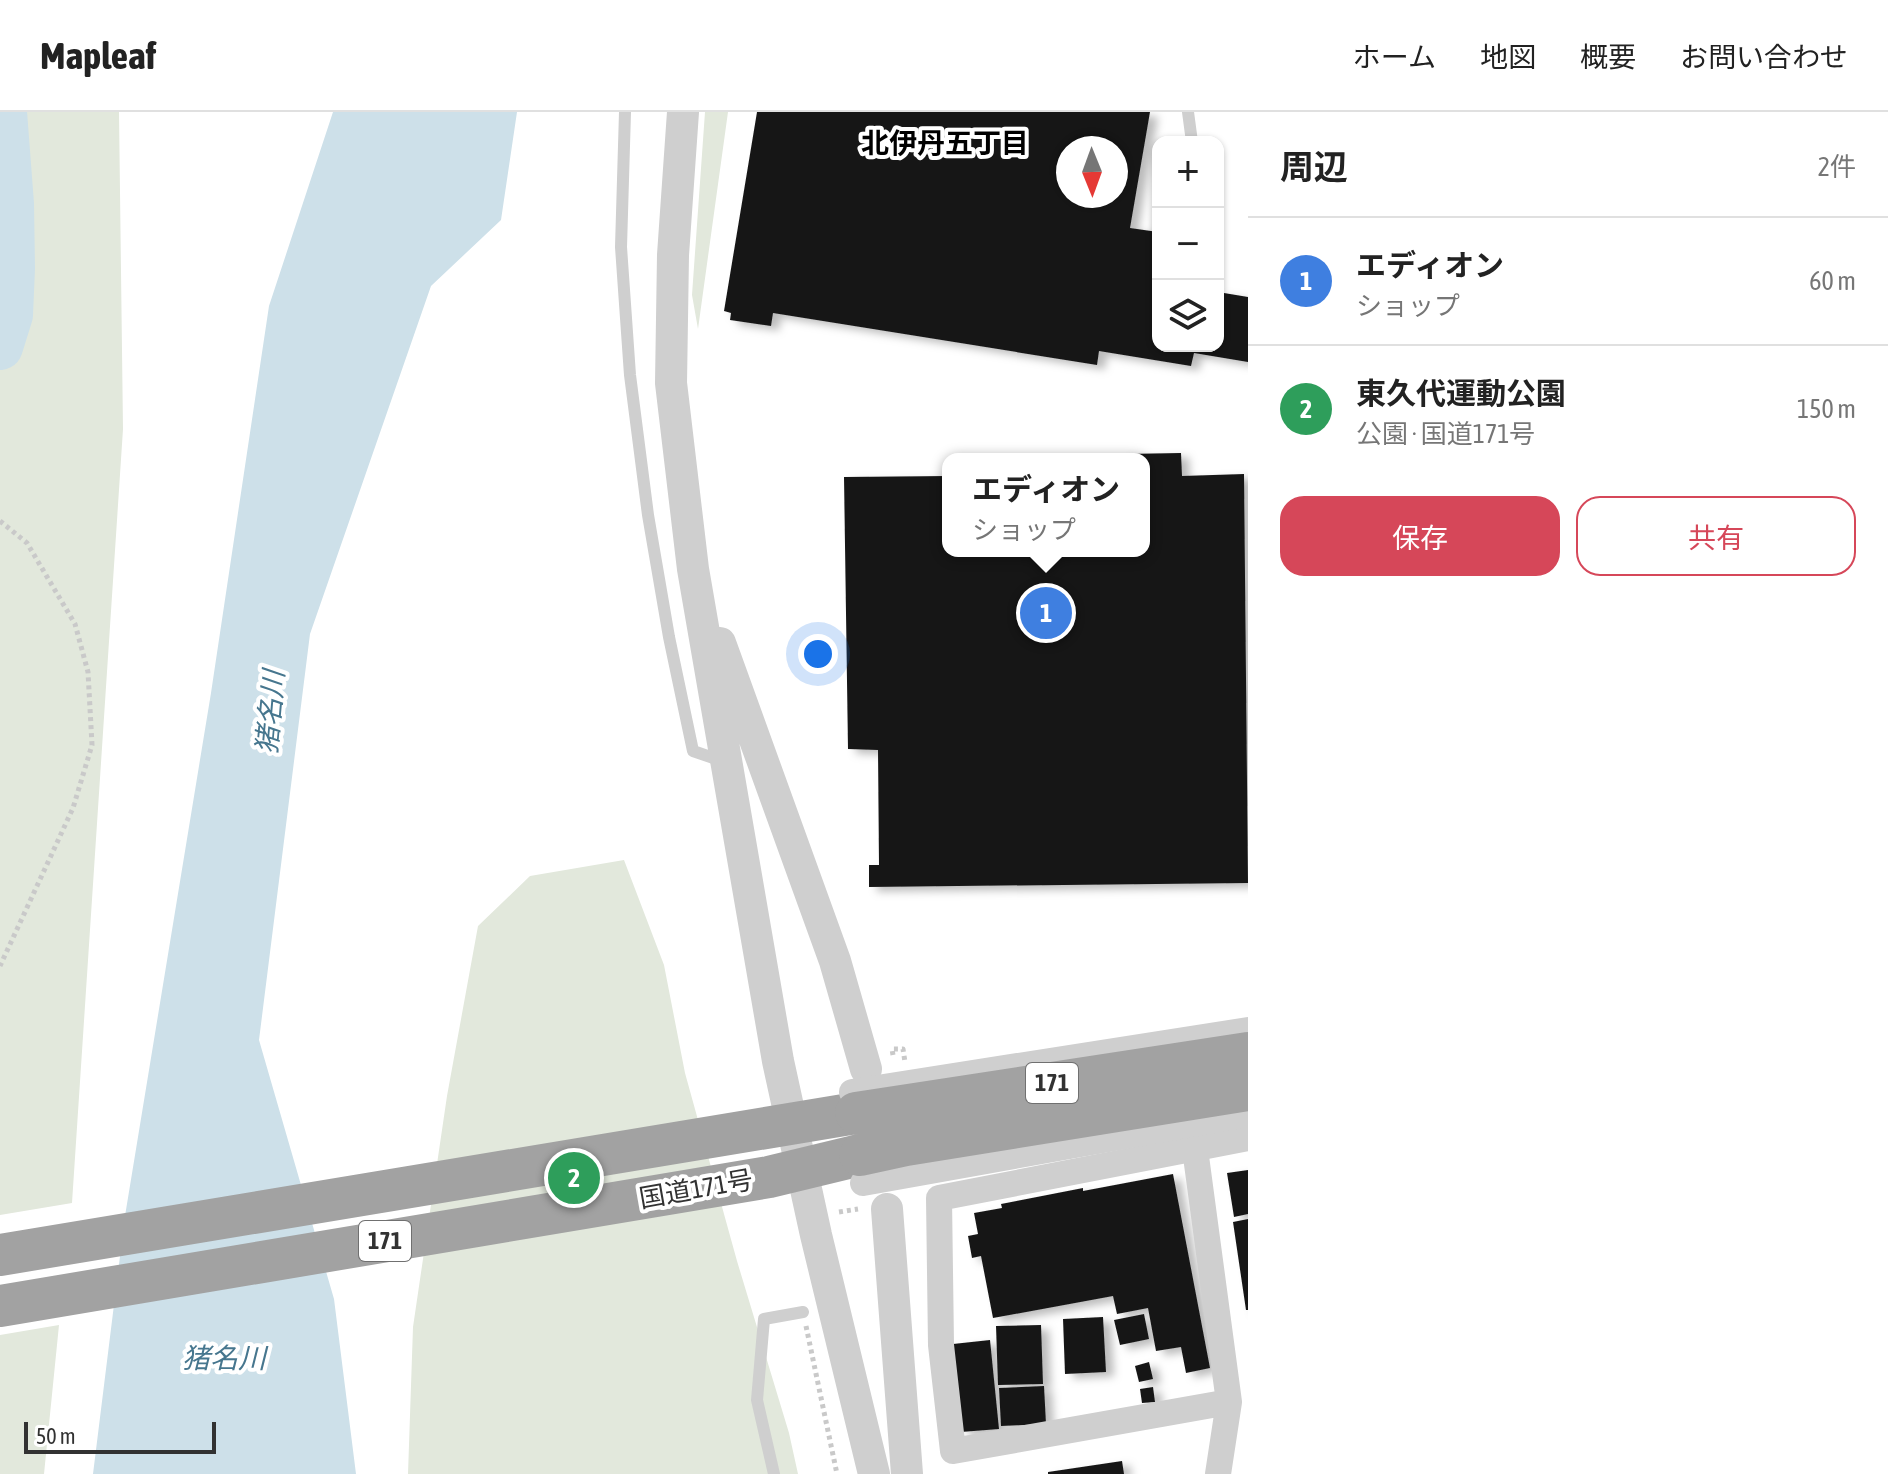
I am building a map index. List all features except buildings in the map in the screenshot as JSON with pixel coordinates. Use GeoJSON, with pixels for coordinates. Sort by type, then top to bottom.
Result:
{"type":"FeatureCollection","features":[{"type":"Feature","properties":{"kind":"highway","name":"国道171号"},"geometry":{"type":"LineString","coordinates":[[0,1255],[776,1126],[858,1092],[1248,1053]]}},
{"type":"Feature","properties":{"kind":"highway","name":"国道171号"},"geometry":{"type":"LineString","coordinates":[[0,1306],[785,1172],[861,1169],[906,1145],[1248,1090]]}},
{"type":"Feature","properties":{"kind":"street"},"geometry":{"type":"LineString","coordinates":[[683,112],[673,255],[671,383],[693,569],[778,1061],[776,1126],[785,1172],[874,1474]]}},
{"type":"Feature","properties":{"kind":"street"},"geometry":{"type":"LineString","coordinates":[[693,569],[835,961],[858,1092],[1248,1030]]}},
{"type":"Feature","properties":{"kind":"street"},"geometry":{"type":"LineString","coordinates":[[861,1169],[1248,1114]]}},
{"type":"Feature","properties":{"kind":"street"},"geometry":{"type":"LineString","coordinates":[[1229,1402],[953,1451],[941,1345],[939,1198],[1248,1138]]}},
{"type":"Feature","properties":{"kind":"street"},"geometry":{"type":"LineString","coordinates":[[1195,1149],[1229,1402],[1218,1474]]}},
{"type":"Feature","properties":{"kind":"street"},"geometry":{"type":"LineString","coordinates":[[887,1209],[907,1474]]}},
{"type":"Feature","properties":{"kind":"lane"},"geometry":{"type":"LineString","coordinates":[[625,112],[622,261],[630,375],[648,515],[693,751],[725,762]]}},
{"type":"Feature","properties":{"kind":"lane"},"geometry":{"type":"LineString","coordinates":[[1188,112],[1191,136]]}},
{"type":"Feature","properties":{"kind":"lane"},"geometry":{"type":"LineString","coordinates":[[774,1474],[757,1400],[764,1319],[803,1312]]}},
{"type":"Feature","properties":{"kind":"path"},"geometry":{"type":"LineString","coordinates":[[0,521],[27,543],[75,624],[88,672],[92,745],[73,808],[0,966]]}},
{"type":"Feature","properties":{"kind":"shaded area"},"geometry":{"type":"Polygon","coordinates":[[[0,112],[119,112],[123,429],[72,1203],[0,1215],[0,112]]]}},
{"type":"Feature","properties":{"kind":"shaded area"},"geometry":{"type":"Polygon","coordinates":[[[705,112],[728,112],[698,329],[692,295],[705,112]]]}},
{"type":"Feature","properties":{"kind":"shaded area"},"geometry":{"type":"Polygon","coordinates":[[[624,860],[664,965],[685,1073],[789,1433],[798,1474],[408,1474],[413,1327],[447,1096],[478,926],[530,876],[624,860]]]}},
{"type":"Feature","properties":{"kind":"shaded area"},"geometry":{"type":"Polygon","coordinates":[[[59,1325],[44,1474],[0,1474],[0,1335],[59,1325]]]}},
{"type":"Feature","properties":{"kind":"water","name":"猪名川"},"geometry":{"type":"Polygon","coordinates":[[[333,112],[517,112],[501,220],[431,286],[310,634],[259,1040],[334,1299],[356,1474],[93,1474],[125,1216],[211,693],[269,306],[333,112]]]}},
{"type":"Feature","properties":{"kind":"waterway"},"geometry":{"type":"LineString","coordinates":[[0,347],[10,315],[12,268],[4,112]]}},
{"type":"Feature","properties":{"kind":"place","name":"エディオン"},"geometry":{"type":"Point","coordinates":[1046,613]}},
{"type":"Feature","properties":{"kind":"place","name":"東久代運動公園"},"geometry":{"type":"Point","coordinates":[574,1178]}},
{"type":"Feature","properties":{"kind":"district","name":"北伊丹五丁目"},"geometry":{"type":"Point","coordinates":[945,143]}}]}
